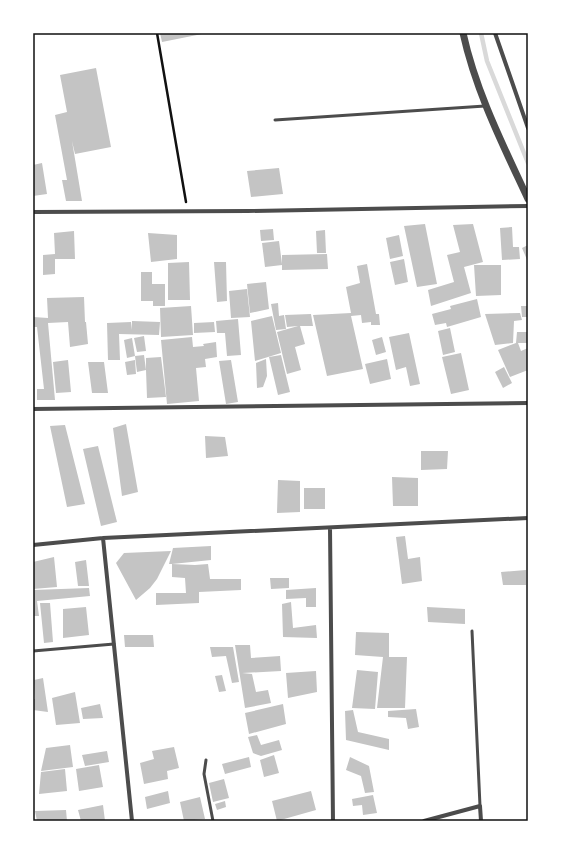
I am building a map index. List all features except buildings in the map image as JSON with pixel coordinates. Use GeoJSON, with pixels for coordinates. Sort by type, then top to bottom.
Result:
{"type":"FeatureCollection","features":[{"type":"Feature","properties":{"kind":"street"},"geometry":{"type":"LineString","coordinates":[[463,33],[469,59],[485,106],[528,199]]}},
{"type":"Feature","properties":{"kind":"street"},"geometry":{"type":"LineString","coordinates":[[495,33],[528,128]]}},
{"type":"Feature","properties":{"kind":"street"},"geometry":{"type":"LineString","coordinates":[[33,212],[248,212],[528,206]]}},
{"type":"Feature","properties":{"kind":"street"},"geometry":{"type":"LineString","coordinates":[[33,409],[528,403]]}},
{"type":"Feature","properties":{"kind":"street"},"geometry":{"type":"LineString","coordinates":[[33,545],[103,538],[528,518]]}},
{"type":"Feature","properties":{"kind":"street"},"geometry":{"type":"LineString","coordinates":[[330,528],[333,821]]}},
{"type":"Feature","properties":{"kind":"street"},"geometry":{"type":"LineString","coordinates":[[103,538],[132,821]]}},
{"type":"Feature","properties":{"kind":"street"},"geometry":{"type":"LineString","coordinates":[[424,821],[480,806],[481,821]]}},
{"type":"Feature","properties":{"kind":"lane"},"geometry":{"type":"LineString","coordinates":[[275,120],[485,106]]}},
{"type":"Feature","properties":{"kind":"lane"},"geometry":{"type":"LineString","coordinates":[[472,631],[480,806]]}},
{"type":"Feature","properties":{"kind":"lane"},"geometry":{"type":"LineString","coordinates":[[33,651],[114,644]]}},
{"type":"Feature","properties":{"kind":"lane"},"geometry":{"type":"LineString","coordinates":[[206,760],[204,774],[213,821]]}},
{"type":"Feature","properties":{"kind":"path"},"geometry":{"type":"LineString","coordinates":[[157,33],[188,211]]}},
{"type":"Feature","properties":{"kind":"waterway"},"geometry":{"type":"LineString","coordinates":[[481,33],[487,61],[528,163]]}}]}
